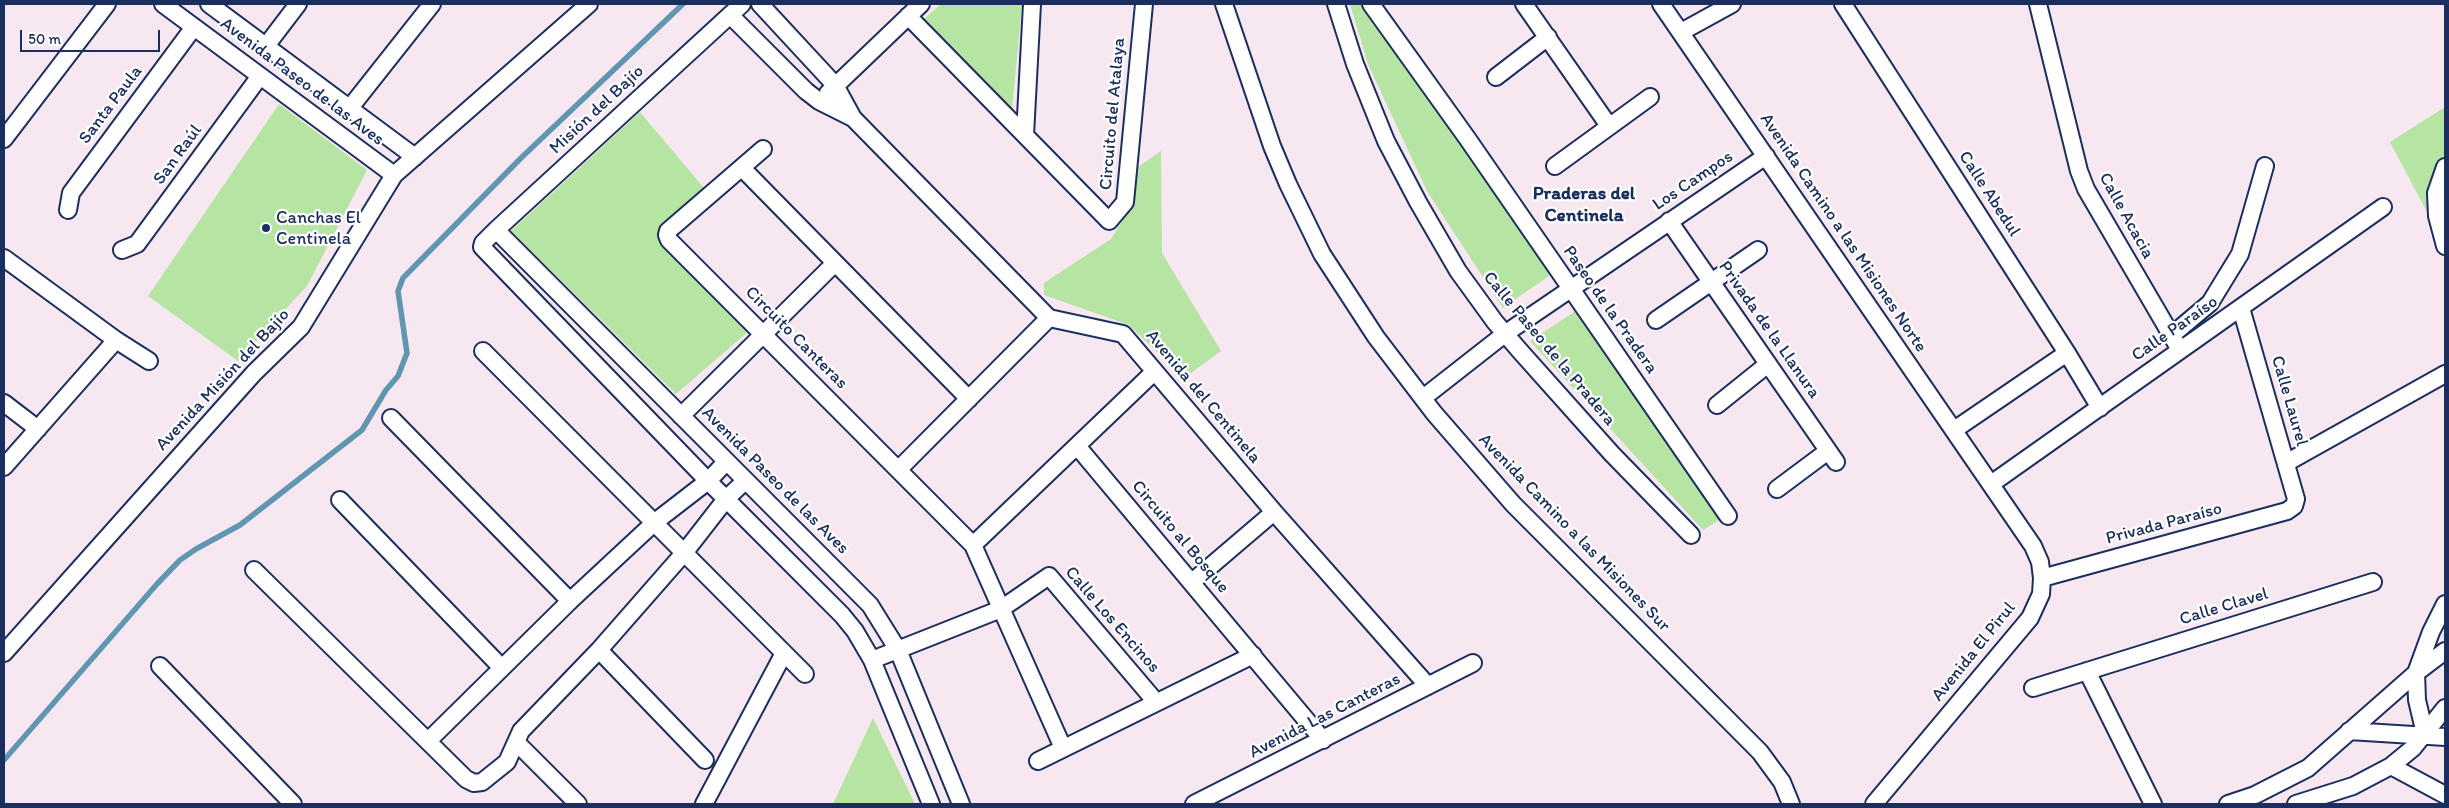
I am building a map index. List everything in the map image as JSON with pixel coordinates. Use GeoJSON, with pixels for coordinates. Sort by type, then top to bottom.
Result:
{"type":"FeatureCollection","features":[{"type":"Feature","properties":{"kind":"street"},"geometry":{"type":"LineString","coordinates":[[4,139],[107,4]]}},
{"type":"Feature","properties":{"kind":"street","name":"Avenida Paseo de las Aves"},"geometry":{"type":"LineString","coordinates":[[162,4],[394,175]]}},
{"type":"Feature","properties":{"kind":"street","name":"Avenida Paseo de las Aves"},"geometry":{"type":"LineString","coordinates":[[209,4],[414,157]]}},
{"type":"Feature","properties":{"kind":"street"},"geometry":{"type":"LineString","coordinates":[[266,46],[298,4]]}},
{"type":"Feature","properties":{"kind":"street"},"geometry":{"type":"LineString","coordinates":[[350,109],[432,4]]}},
{"type":"Feature","properties":{"kind":"street","name":"Avenida Misión del Bajío"},"geometry":{"type":"LineString","coordinates":[[4,653],[254,373],[301,328],[394,175],[587,4]]}},
{"type":"Feature","properties":{"kind":"street"},"geometry":{"type":"LineString","coordinates":[[760,4],[835,85],[854,118],[1049,318],[899,470],[973,546],[1063,748]]}},
{"type":"Feature","properties":{"kind":"street"},"geometry":{"type":"LineString","coordinates":[[819,101],[921,4]]}},
{"type":"Feature","properties":{"kind":"street"},"geometry":{"type":"LineString","coordinates":[[1024,135],[1032,4]]}},
{"type":"Feature","properties":{"kind":"street","name":"Circuito del Atalaya"},"geometry":{"type":"LineString","coordinates":[[908,16],[1109,221],[1125,202],[1144,4]]}},
{"type":"Feature","properties":{"kind":"street","name":"Avenida Camino a las Misiones Sur"},"geometry":{"type":"LineString","coordinates":[[1224,4],[1272,146],[1303,218],[1346,293],[1423,398],[1513,504],[1760,752],[1782,782],[1791,804]]}},
{"type":"Feature","properties":{"kind":"street","name":"Calle Paseo de la Pradera"},"geometry":{"type":"LineString","coordinates":[[1336,4],[1355,64],[1395,158],[1458,271],[1495,322],[1612,454],[1691,535]]}},
{"type":"Feature","properties":{"kind":"street","name":"Paseo de la Pradera"},"geometry":{"type":"LineString","coordinates":[[1372,4],[1728,516]]}},
{"type":"Feature","properties":{"kind":"street"},"geometry":{"type":"LineString","coordinates":[[1524,4],[1609,126]]}},
{"type":"Feature","properties":{"kind":"street","name":"Avenida Camino a las Misiones Norte"},"geometry":{"type":"LineString","coordinates":[[1661,4],[1991,484]]}},
{"type":"Feature","properties":{"kind":"street"},"geometry":{"type":"LineString","coordinates":[[1681,32],[1732,4]]}},
{"type":"Feature","properties":{"kind":"street","name":"Calle Abedul"},"geometry":{"type":"LineString","coordinates":[[1843,4],[2067,352],[2100,408]]}},
{"type":"Feature","properties":{"kind":"street","name":"Calle Acacia"},"geometry":{"type":"LineString","coordinates":[[2038,4],[2079,171],[2086,189],[2180,350]]}},
{"type":"Feature","properties":{"kind":"street"},"geometry":{"type":"LineString","coordinates":[[736,9],[819,101],[854,118]]}},
{"type":"Feature","properties":{"kind":"street","name":"Misión del Bajío"},"geometry":{"type":"LineString","coordinates":[[708,481],[482,248],[483,242],[736,9]]}},
{"type":"Feature","properties":{"kind":"street","name":"Santa Paula"},"geometry":{"type":"LineString","coordinates":[[68,210],[71,193],[194,27]]}},
{"type":"Feature","properties":{"kind":"street"},"geometry":{"type":"LineString","coordinates":[[1496,77],[1548,38]]}},
{"type":"Feature","properties":{"kind":"street","name":"San Raúl"},"geometry":{"type":"LineString","coordinates":[[122,250],[137,244],[260,76]]}},
{"type":"Feature","properties":{"kind":"street"},"geometry":{"type":"LineString","coordinates":[[1555,166],[1650,97]]}},
{"type":"Feature","properties":{"kind":"street","name":"Circuito Canteras"},"geometry":{"type":"LineString","coordinates":[[764,149],[667,235],[669,240],[899,470]]}},
{"type":"Feature","properties":{"kind":"street","name":"Los Campos"},"geometry":{"type":"LineString","coordinates":[[1423,398],[1506,333],[1766,156]]}},
{"type":"Feature","properties":{"kind":"street"},"geometry":{"type":"LineString","coordinates":[[2172,335],[2210,303],[2240,254],[2265,166]]}},
{"type":"Feature","properties":{"kind":"street"},"geometry":{"type":"LineString","coordinates":[[2445,167],[2436,193],[2437,216],[2445,246]]}},
{"type":"Feature","properties":{"kind":"street"},"geometry":{"type":"LineString","coordinates":[[742,168],[969,398]]}},
{"type":"Feature","properties":{"kind":"street","name":"Calle Paraíso"},"geometry":{"type":"LineString","coordinates":[[1991,484],[2383,207]]}},
{"type":"Feature","properties":{"kind":"street","name":"Privada de la Llanura"},"geometry":{"type":"LineString","coordinates":[[1670,221],[1832,456],[1777,489]]}},
{"type":"Feature","properties":{"kind":"street","name":"Avenida Paseo de las Aves"},"geometry":{"type":"LineString","coordinates":[[496,230],[870,605],[898,650],[960,801]]}},
{"type":"Feature","properties":{"kind":"street"},"geometry":{"type":"LineString","coordinates":[[1656,320],[1758,250]]}},
{"type":"Feature","properties":{"kind":"street"},"geometry":{"type":"LineString","coordinates":[[4,258],[116,340],[149,361]]}},
{"type":"Feature","properties":{"kind":"street"},"geometry":{"type":"LineString","coordinates":[[681,416],[765,335],[835,263]]}},
{"type":"Feature","properties":{"kind":"street","name":"Calle Laurel"},"geometry":{"type":"LineString","coordinates":[[2241,308],[2296,499],[2294,506]]}},
{"type":"Feature","properties":{"kind":"street","name":"Avenida del Centinela"},"geometry":{"type":"LineString","coordinates":[[1049,318],[1123,334],[1274,512],[1428,686]]}},
{"type":"Feature","properties":{"kind":"street"},"geometry":{"type":"LineString","coordinates":[[4,468],[116,340]]}},
{"type":"Feature","properties":{"kind":"street"},"geometry":{"type":"LineString","coordinates":[[483,351],[805,674]]}},
{"type":"Feature","properties":{"kind":"street"},"geometry":{"type":"LineString","coordinates":[[1954,430],[2067,352]]}},
{"type":"Feature","properties":{"kind":"street"},"geometry":{"type":"LineString","coordinates":[[1717,405],[1768,364]]}},
{"type":"Feature","properties":{"kind":"street"},"geometry":{"type":"LineString","coordinates":[[973,546],[1154,372]]}},
{"type":"Feature","properties":{"kind":"street"},"geometry":{"type":"LineString","coordinates":[[2286,463],[2445,374]]}},
{"type":"Feature","properties":{"kind":"street"},"geometry":{"type":"LineString","coordinates":[[4,403],[38,429]]}},
{"type":"Feature","properties":{"kind":"street"},"geometry":{"type":"LineString","coordinates":[[391,418],[570,601]]}},
{"type":"Feature","properties":{"kind":"street","name":"Circuito al Bosque"},"geometry":{"type":"LineString","coordinates":[[1077,446],[1322,740]]}},
{"type":"Feature","properties":{"kind":"street"},"geometry":{"type":"LineString","coordinates":[[428,741],[570,601],[655,522],[708,481],[726,462]]}},
{"type":"Feature","properties":{"kind":"street"},"geometry":{"type":"LineString","coordinates":[[708,481],[842,615],[855,631],[872,660],[931,804]]}},
{"type":"Feature","properties":{"kind":"street"},"geometry":{"type":"LineString","coordinates":[[254,570],[466,779],[474,783],[482,782],[507,762],[517,744],[521,731],[599,650],[684,553],[726,499],[745,481]]}},
{"type":"Feature","properties":{"kind":"street","name":"Avenida El Pirul"},"geometry":{"type":"LineString","coordinates":[[1874,804],[2030,618],[2041,594],[2040,562],[2033,546],[1991,484]]}},
{"type":"Feature","properties":{"kind":"street"},"geometry":{"type":"LineString","coordinates":[[340,500],[501,667]]}},
{"type":"Feature","properties":{"kind":"street","name":"Privada Paraíso"},"geometry":{"type":"LineString","coordinates":[[2042,578],[2287,511],[2294,506]]}},
{"type":"Feature","properties":{"kind":"street"},"geometry":{"type":"LineString","coordinates":[[1192,582],[1274,512]]}},
{"type":"Feature","properties":{"kind":"street","name":"Calle Los Encinos"},"geometry":{"type":"LineString","coordinates":[[872,660],[1001,609],[1049,576],[1055,580],[1156,702]]}},
{"type":"Feature","properties":{"kind":"street","name":"Calle Clavel"},"geometry":{"type":"LineString","coordinates":[[2033,688],[2373,582]]}},
{"type":"Feature","properties":{"kind":"street"},"geometry":{"type":"LineString","coordinates":[[2425,734],[2417,700],[2416,673],[2431,632],[2445,604]]}},
{"type":"Feature","properties":{"kind":"street"},"geometry":{"type":"LineString","coordinates":[[599,650],[705,760]]}},
{"type":"Feature","properties":{"kind":"street"},"geometry":{"type":"LineString","coordinates":[[2228,804],[2254,795],[2308,768],[2416,673],[2445,651]]}},
{"type":"Feature","properties":{"kind":"street"},"geometry":{"type":"LineString","coordinates":[[704,804],[784,653]]}},
{"type":"Feature","properties":{"kind":"street"},"geometry":{"type":"LineString","coordinates":[[1038,761],[1253,655]]}},
{"type":"Feature","properties":{"kind":"street","name":"Avenida Las Canteras"},"geometry":{"type":"LineString","coordinates":[[1194,804],[1473,663]]}},
{"type":"Feature","properties":{"kind":"street"},"geometry":{"type":"LineString","coordinates":[[160,666],[292,804]]}},
{"type":"Feature","properties":{"kind":"street"},"geometry":{"type":"LineString","coordinates":[[2087,672],[2153,804]]}},
{"type":"Feature","properties":{"kind":"street"},"geometry":{"type":"LineString","coordinates":[[2296,804],[2353,786],[2391,766],[2413,748],[2445,708]]}},
{"type":"Feature","properties":{"kind":"street"},"geometry":{"type":"LineString","coordinates":[[2349,731],[2425,734],[2445,737]]}},
{"type":"Feature","properties":{"kind":"street"},"geometry":{"type":"LineString","coordinates":[[517,744],[578,804]]}},
{"type":"Feature","properties":{"kind":"street"},"geometry":{"type":"LineString","coordinates":[[2391,766],[2445,795]]}},
{"type":"Feature","properties":{"kind":"street"},"geometry":{"type":"LineString","coordinates":[[942,804],[960,801]]}},
{"type":"Feature","properties":{"kind":"green space"},"geometry":{"type":"Polygon","coordinates":[[[941,4],[1022,4],[1012,110],[923,20],[941,4]]]}},
{"type":"Feature","properties":{"kind":"green space"},"geometry":{"type":"Polygon","coordinates":[[[1350,4],[1368,4],[1553,273],[1503,308],[1427,191],[1368,64],[1350,4]]]}},
{"type":"Feature","properties":{"kind":"green space","name":"Canchas El Centinela"},"geometry":{"type":"Polygon","coordinates":[[[279,104],[367,170],[307,286],[238,361],[148,296],[279,104]]]}},
{"type":"Feature","properties":{"kind":"green space"},"geometry":{"type":"Polygon","coordinates":[[[2445,107],[2445,246],[2390,142],[2445,107]]]}},
{"type":"Feature","properties":{"kind":"green space"},"geometry":{"type":"Polygon","coordinates":[[[640,112],[704,188],[659,236],[750,330],[676,394],[511,231],[640,112]]]}},
{"type":"Feature","properties":{"kind":"green space"},"geometry":{"type":"Polygon","coordinates":[[[1161,151],[1162,253],[1221,351],[1184,378],[1129,325],[1044,295],[1044,283],[1111,239],[1131,207],[1131,172],[1161,151]]]}},
{"type":"Feature","properties":{"kind":"green space"},"geometry":{"type":"Polygon","coordinates":[[[1577,310],[1727,515],[1703,530],[1530,341],[1577,310]]]}},
{"type":"Feature","properties":{"kind":"green space"},"geometry":{"type":"Polygon","coordinates":[[[873,718],[915,804],[833,804],[873,718]]]}},
{"type":"Feature","properties":{"kind":"waterway"},"geometry":{"type":"LineString","coordinates":[[4,760],[180,560],[240,525],[362,430],[386,390],[398,376],[407,353],[398,291],[403,278],[521,158],[683,4]]}},
{"type":"Feature","properties":{"kind":"place","name":"Canchas El Centinela"},"geometry":{"type":"Point","coordinates":[266,228]}},
{"type":"Feature","properties":{"kind":"district","name":"Praderas del Centinela"},"geometry":{"type":"Point","coordinates":[1584,205]}}]}
